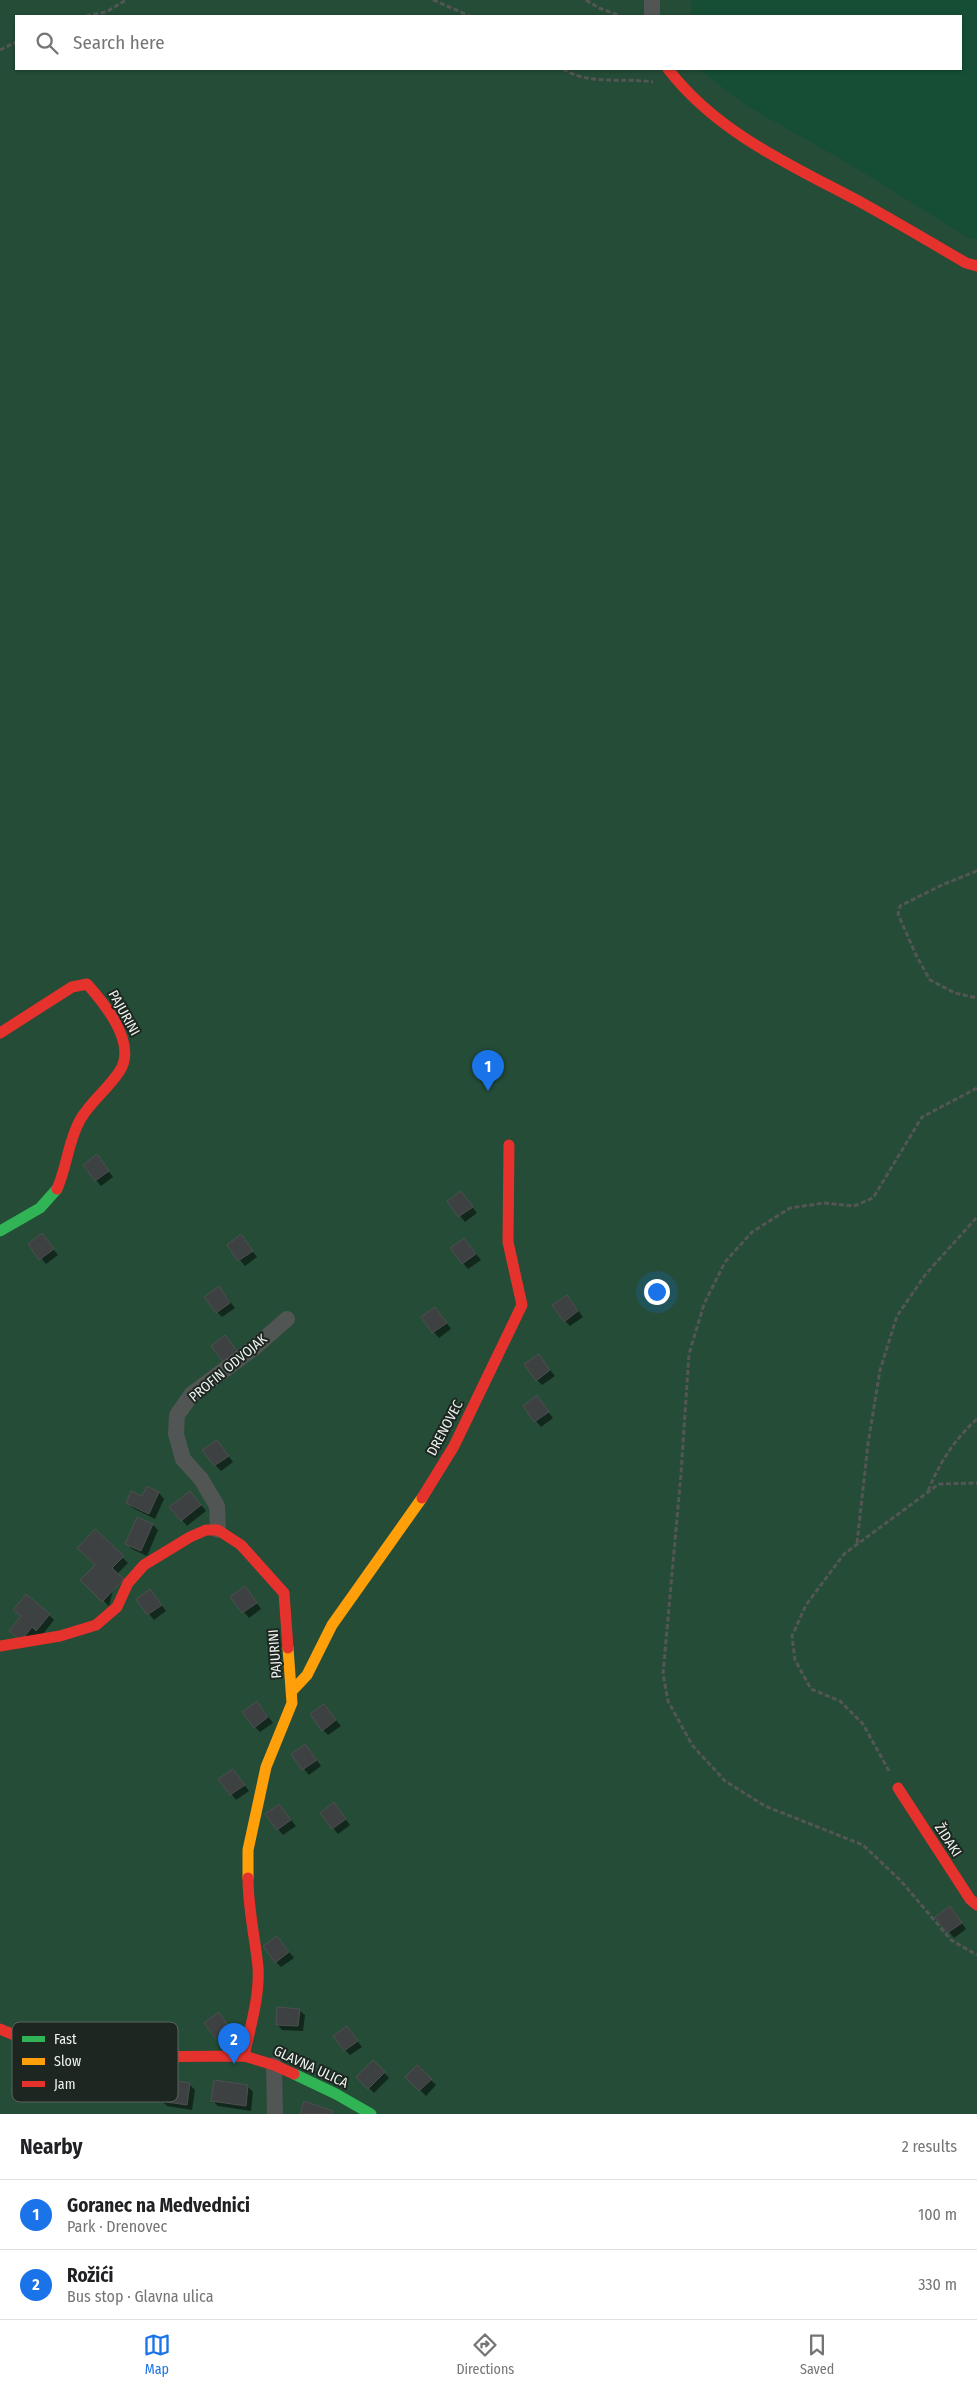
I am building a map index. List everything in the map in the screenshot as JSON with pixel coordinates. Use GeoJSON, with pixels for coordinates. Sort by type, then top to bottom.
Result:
{"type":"FeatureCollection","features":[{"type":"Feature","properties":{"kind":"street"},"geometry":{"type":"LineString","coordinates":[[652,0],[652,15]]}},
{"type":"Feature","properties":{"kind":"street"},"geometry":{"type":"LineString","coordinates":[[669,70],[678,86],[703,109],[772,155],[966,263],[977,266]]}},
{"type":"Feature","properties":{"kind":"street","name":"PAJURINI"},"geometry":{"type":"LineString","coordinates":[[0,1033],[72,987],[87,984],[98,995],[126,1046],[123,1069],[89,1105],[79,1122],[58,1187],[51,1198],[29,1215],[0,1231]]}},
{"type":"Feature","properties":{"kind":"street","name":"DRENOVEC"},"geometry":{"type":"LineString","coordinates":[[292,1691],[307,1675],[332,1625],[422,1498],[454,1446],[522,1305],[508,1242],[509,1145]]}},
{"type":"Feature","properties":{"kind":"street","name":"PROFIN ODVOJAK"},"geometry":{"type":"LineString","coordinates":[[218,1530],[217,1506],[201,1479],[183,1459],[176,1434],[177,1415],[192,1394],[255,1347],[287,1318]]}},
{"type":"Feature","properties":{"kind":"street"},"geometry":{"type":"LineString","coordinates":[[0,1646],[60,1636],[96,1625],[116,1607],[128,1583],[144,1565],[190,1536],[206,1530],[218,1530]]}},
{"type":"Feature","properties":{"kind":"street","name":"PAJURINI"},"geometry":{"type":"LineString","coordinates":[[218,1530],[241,1546],[284,1593],[292,1691],[287,1717],[266,1767],[248,1850],[248,1905],[258,1969],[255,2003],[244,2056]]}},
{"type":"Feature","properties":{"kind":"street","name":"ŽIDAKI"},"geometry":{"type":"LineString","coordinates":[[898,1788],[936,1850],[970,1899],[977,1904]]}},
{"type":"Feature","properties":{"kind":"street","name":"GLAVNA ULICA"},"geometry":{"type":"LineString","coordinates":[[0,2029],[12,2034]]}},
{"type":"Feature","properties":{"kind":"street","name":"GLAVNA ULICA"},"geometry":{"type":"LineString","coordinates":[[178,2057],[244,2056],[274,2065],[336,2094],[372,2114]]}},
{"type":"Feature","properties":{"kind":"street"},"geometry":{"type":"LineString","coordinates":[[274,2065],[275,2114]]}},
{"type":"Feature","properties":{"kind":"path"},"geometry":{"type":"LineString","coordinates":[[91,15],[106,12],[126,0]]}},
{"type":"Feature","properties":{"kind":"path"},"geometry":{"type":"LineString","coordinates":[[433,0],[468,15]]}},
{"type":"Feature","properties":{"kind":"path"},"geometry":{"type":"LineString","coordinates":[[586,0],[599,8],[617,15]]}},
{"type":"Feature","properties":{"kind":"path"},"geometry":{"type":"LineString","coordinates":[[0,50],[15,42]]}},
{"type":"Feature","properties":{"kind":"path"},"geometry":{"type":"LineString","coordinates":[[565,70],[573,75],[591,80],[645,81],[678,86]]}},
{"type":"Feature","properties":{"kind":"path"},"geometry":{"type":"LineString","coordinates":[[977,871],[944,884],[900,906],[898,914],[930,980],[955,992],[977,998]]}},
{"type":"Feature","properties":{"kind":"path"},"geometry":{"type":"LineString","coordinates":[[977,1088],[922,1117],[873,1198],[854,1206],[824,1203],[790,1208],[752,1232],[726,1262],[704,1304],[689,1354],[681,1474],[663,1674],[668,1701],[692,1745],[725,1781],[765,1806],[863,1845],[901,1881],[951,1940],[977,1956]]}},
{"type":"Feature","properties":{"kind":"path"},"geometry":{"type":"LineString","coordinates":[[856,1544],[868,1444],[880,1370],[897,1316],[925,1275],[977,1216]]}},
{"type":"Feature","properties":{"kind":"path"},"geometry":{"type":"LineString","coordinates":[[928,1492],[938,1468],[959,1436],[977,1419]]}},
{"type":"Feature","properties":{"kind":"path"},"geometry":{"type":"LineString","coordinates":[[898,1788],[863,1724],[840,1701],[811,1689],[795,1660],[792,1636],[806,1605],[844,1554],[856,1544],[939,1484],[977,1483]]}},
{"type":"Feature","properties":{"kind":"green space"},"geometry":{"type":"Polygon","coordinates":[[[0,0],[977,0],[977,2114],[0,2114],[0,0]]]}},
{"type":"Feature","properties":{"kind":"green space"},"geometry":{"type":"Polygon","coordinates":[[[692,0],[977,0],[977,239],[970,239],[848,163],[747,106],[700,70],[962,70],[962,15],[691,15],[692,0]]]}},
{"type":"Feature","properties":{"kind":"building"},"geometry":{"type":"Polygon","coordinates":[[[97,1154],[109,1171],[95,1181],[83,1165],[97,1154]]]}},
{"type":"Feature","properties":{"kind":"building"},"geometry":{"type":"Polygon","coordinates":[[[461,1191],[473,1207],[458,1217],[447,1201],[461,1191]]]}},
{"type":"Feature","properties":{"kind":"building"},"geometry":{"type":"Polygon","coordinates":[[[42,1233],[54,1249],[39,1260],[28,1244],[42,1233]]]}},
{"type":"Feature","properties":{"kind":"building"},"geometry":{"type":"Polygon","coordinates":[[[241,1234],[253,1251],[238,1261],[227,1245],[241,1234]]]}},
{"type":"Feature","properties":{"kind":"building"},"geometry":{"type":"Polygon","coordinates":[[[464,1238],[476,1254],[462,1264],[450,1248],[464,1238]]]}},
{"type":"Feature","properties":{"kind":"building"},"geometry":{"type":"Polygon","coordinates":[[[219,1286],[230,1303],[216,1313],[204,1297],[219,1286]]]}},
{"type":"Feature","properties":{"kind":"building"},"geometry":{"type":"Polygon","coordinates":[[[567,1295],[578,1311],[564,1322],[552,1305],[567,1295]]]}},
{"type":"Feature","properties":{"kind":"building"},"geometry":{"type":"Polygon","coordinates":[[[435,1307],[447,1323],[432,1333],[421,1317],[435,1307]]]}},
{"type":"Feature","properties":{"kind":"building"},"geometry":{"type":"Polygon","coordinates":[[[225,1335],[237,1351],[223,1362],[211,1346],[225,1335]]]}},
{"type":"Feature","properties":{"kind":"building"},"geometry":{"type":"Polygon","coordinates":[[[539,1354],[550,1370],[536,1381],[524,1364],[539,1354]]]}},
{"type":"Feature","properties":{"kind":"building"},"geometry":{"type":"Polygon","coordinates":[[[537,1395],[549,1412],[534,1422],[523,1406],[537,1395]]]}},
{"type":"Feature","properties":{"kind":"building"},"geometry":{"type":"Polygon","coordinates":[[[217,1440],[229,1456],[214,1466],[202,1450],[217,1440]]]}},
{"type":"Feature","properties":{"kind":"building"},"geometry":{"type":"Polygon","coordinates":[[[147,1486],[159,1492],[149,1514],[126,1503],[131,1491],[142,1496],[147,1486]]]}},
{"type":"Feature","properties":{"kind":"building"},"geometry":{"type":"Polygon","coordinates":[[[190,1491],[201,1505],[181,1521],[169,1507],[190,1491]]]}},
{"type":"Feature","properties":{"kind":"building"},"geometry":{"type":"Polygon","coordinates":[[[137,1517],[153,1524],[141,1551],[125,1544],[137,1517]]]}},
{"type":"Feature","properties":{"kind":"building"},"geometry":{"type":"Polygon","coordinates":[[[95,1529],[124,1556],[112,1568],[124,1579],[102,1602],[80,1580],[95,1565],[77,1548],[95,1529]]]}},
{"type":"Feature","properties":{"kind":"building"},"geometry":{"type":"Polygon","coordinates":[[[245,1586],[257,1603],[242,1613],[230,1597],[245,1586]]]}},
{"type":"Feature","properties":{"kind":"building"},"geometry":{"type":"Polygon","coordinates":[[[150,1589],[162,1605],[147,1615],[136,1599],[150,1589]]]}},
{"type":"Feature","properties":{"kind":"building"},"geometry":{"type":"Polygon","coordinates":[[[26,1594],[50,1614],[36,1631],[32,1627],[21,1641],[9,1631],[21,1616],[13,1610],[26,1594]]]}},
{"type":"Feature","properties":{"kind":"building"},"geometry":{"type":"Polygon","coordinates":[[[257,1701],[268,1717],[254,1728],[242,1712],[257,1701]]]}},
{"type":"Feature","properties":{"kind":"building"},"geometry":{"type":"Polygon","coordinates":[[[324,1704],[336,1720],[322,1731],[310,1714],[324,1704]]]}},
{"type":"Feature","properties":{"kind":"building"},"geometry":{"type":"Polygon","coordinates":[[[305,1744],[317,1760],[302,1770],[291,1754],[305,1744]]]}},
{"type":"Feature","properties":{"kind":"building"},"geometry":{"type":"Polygon","coordinates":[[[233,1769],[245,1785],[230,1795],[218,1779],[233,1769]]]}},
{"type":"Feature","properties":{"kind":"building"},"geometry":{"type":"Polygon","coordinates":[[[334,1802],[346,1819],[332,1829],[320,1813],[334,1802]]]}},
{"type":"Feature","properties":{"kind":"building"},"geometry":{"type":"Polygon","coordinates":[[[279,1804],[291,1820],[277,1830],[265,1814],[279,1804]]]}},
{"type":"Feature","properties":{"kind":"building"},"geometry":{"type":"Polygon","coordinates":[[[950,1906],[962,1923],[947,1933],[935,1917],[950,1906]]]}},
{"type":"Feature","properties":{"kind":"building"},"geometry":{"type":"Polygon","coordinates":[[[277,1936],[289,1952],[275,1963],[263,1946],[277,1936]]]}},
{"type":"Feature","properties":{"kind":"building"},"geometry":{"type":"Polygon","coordinates":[[[277,2007],[300,2009],[298,2026],[276,2025],[277,2007]]]}},
{"type":"Feature","properties":{"kind":"building"},"geometry":{"type":"Polygon","coordinates":[[[219,2012],[230,2029],[216,2039],[204,2023],[219,2012]]]}},
{"type":"Feature","properties":{"kind":"building"},"geometry":{"type":"Polygon","coordinates":[[[347,2026],[358,2041],[344,2051],[333,2036],[347,2026]]]}},
{"type":"Feature","properties":{"kind":"building"},"geometry":{"type":"Polygon","coordinates":[[[373,2060],[385,2072],[368,2089],[356,2077],[373,2060]]]}},
{"type":"Feature","properties":{"kind":"building"},"geometry":{"type":"Polygon","coordinates":[[[417,2065],[432,2079],[419,2091],[405,2077],[417,2065]]]}},
{"type":"Feature","properties":{"kind":"building"},"geometry":{"type":"Polygon","coordinates":[[[214,2080],[248,2085],[246,2106],[211,2101],[214,2080]]]}},
{"type":"Feature","properties":{"kind":"building"},"geometry":{"type":"Polygon","coordinates":[[[178,2081],[190,2083],[187,2105],[167,2102],[178,2102],[178,2081]]]}},
{"type":"Feature","properties":{"kind":"building"},"geometry":{"type":"Polygon","coordinates":[[[304,2101],[333,2111],[332,2114],[300,2114],[304,2101]]]}},
{"type":"Feature","properties":{"kind":"traffic: fast"},"geometry":{"type":"LineString","coordinates":[[0,1231],[40,1208],[57,1189]]}},
{"type":"Feature","properties":{"kind":"traffic: fast"},"geometry":{"type":"LineString","coordinates":[[294,2074],[336,2094],[371,2114]]}},
{"type":"Feature","properties":{"kind":"traffic: slow"},"geometry":{"type":"LineString","coordinates":[[292,1691],[307,1675],[332,1625],[422,1498]]}},
{"type":"Feature","properties":{"kind":"traffic: slow"},"geometry":{"type":"LineString","coordinates":[[248,1878],[248,1850],[266,1767],[292,1703],[288,1648]]}},
{"type":"Feature","properties":{"kind":"traffic: jam"},"geometry":{"type":"LineString","coordinates":[[669,70],[688,92],[710,112],[758,147],[864,204],[966,263],[977,266]]}},
{"type":"Feature","properties":{"kind":"traffic: jam"},"geometry":{"type":"LineString","coordinates":[[0,1033],[72,987],[87,984],[110,1014],[122,1038],[125,1050],[124,1061],[115,1078],[80,1120],[57,1189]]}},
{"type":"Feature","properties":{"kind":"traffic: jam"},"geometry":{"type":"LineString","coordinates":[[422,1498],[454,1446],[522,1305],[508,1242],[509,1145]]}},
{"type":"Feature","properties":{"kind":"traffic: jam"},"geometry":{"type":"LineString","coordinates":[[0,1646],[60,1636],[96,1625],[117,1607],[128,1583],[144,1565],[190,1537],[206,1530],[218,1530],[241,1545],[284,1593],[288,1648]]}},
{"type":"Feature","properties":{"kind":"traffic: jam"},"geometry":{"type":"LineString","coordinates":[[898,1788],[970,1899],[977,1905]]}},
{"type":"Feature","properties":{"kind":"traffic: jam"},"geometry":{"type":"LineString","coordinates":[[244,2056],[258,1989],[258,1967],[249,1901],[248,1878]]}},
{"type":"Feature","properties":{"kind":"traffic: jam"},"geometry":{"type":"LineString","coordinates":[[0,2029],[12,2034]]}},
{"type":"Feature","properties":{"kind":"traffic: jam"},"geometry":{"type":"LineString","coordinates":[[178,2057],[244,2056],[274,2065],[294,2074]]}},
{"type":"Feature","properties":{"kind":"place","name":"Goranec na Medvednici"},"geometry":{"type":"Point","coordinates":[488,1091]}},
{"type":"Feature","properties":{"kind":"place","name":"Rožići"},"geometry":{"type":"Point","coordinates":[234,2064]}}]}
